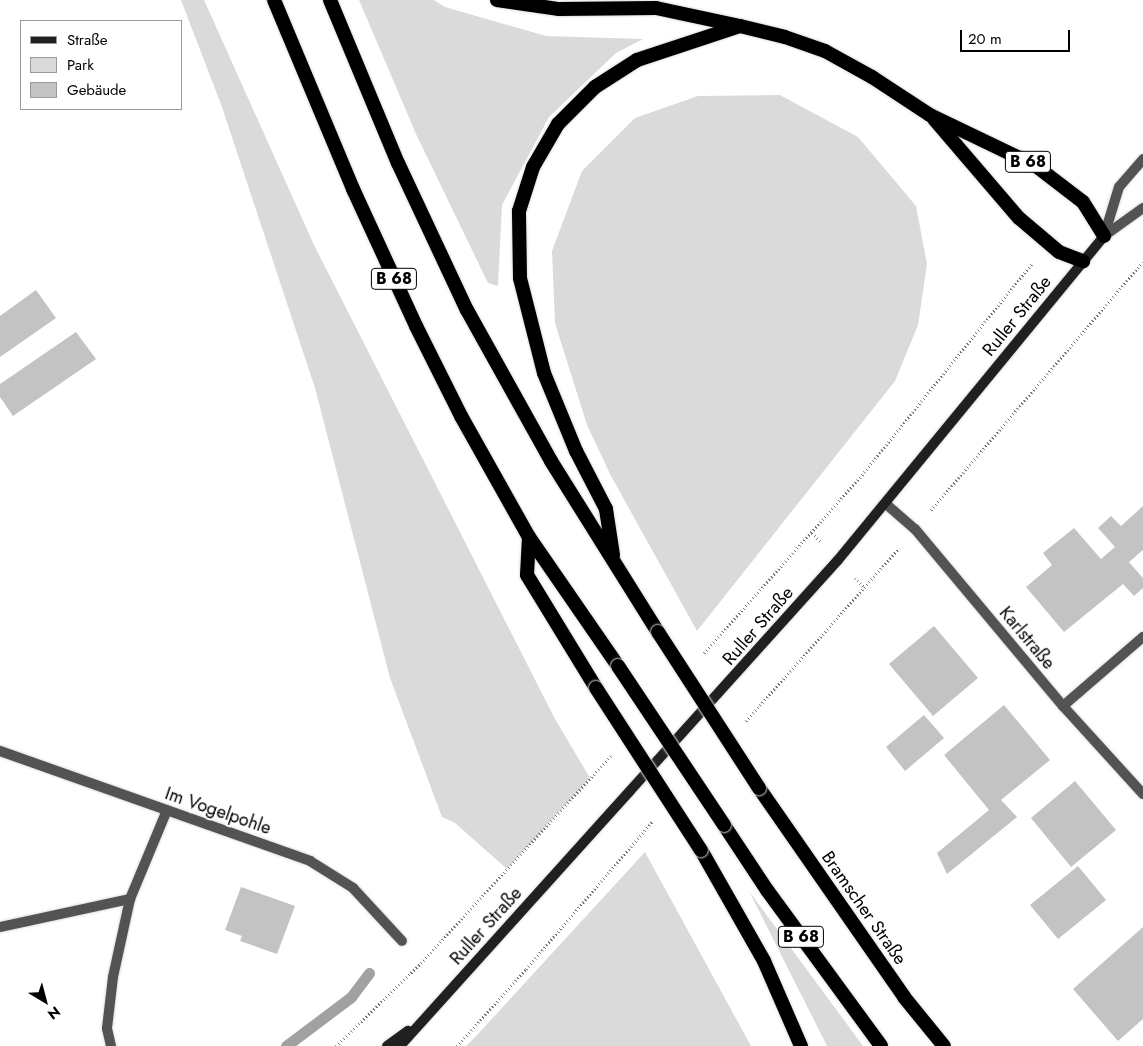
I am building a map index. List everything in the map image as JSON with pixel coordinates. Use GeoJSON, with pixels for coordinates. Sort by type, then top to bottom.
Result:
{"type":"FeatureCollection","features":[{"type":"Feature","properties":{"kind":"highway","name":"B 68"},"geometry":{"type":"LineString","coordinates":[[274,0],[353,189],[416,326],[461,416],[529,536],[618,666],[766,890],[881,1046]]}},
{"type":"Feature","properties":{"kind":"highway","name":"B 68"},"geometry":{"type":"LineString","coordinates":[[330,0],[398,162],[467,310],[550,461],[614,561]]}},
{"type":"Feature","properties":{"kind":"highway"},"geometry":{"type":"LineString","coordinates":[[497,0],[558,9],[656,8],[740,26]]}},
{"type":"Feature","properties":{"kind":"highway","name":"B 68"},"geometry":{"type":"LineString","coordinates":[[740,26],[785,37],[825,51],[872,77],[930,115],[1036,166],[1083,202],[1104,236]]}},
{"type":"Feature","properties":{"kind":"highway"},"geometry":{"type":"LineString","coordinates":[[614,561],[606,509],[576,451],[544,373],[520,278],[519,211],[533,167],[558,124],[595,87],[637,60],[740,26]]}},
{"type":"Feature","properties":{"kind":"highway","name":"B 68"},"geometry":{"type":"LineString","coordinates":[[930,115],[1019,218],[1059,252],[1083,261]]}},
{"type":"Feature","properties":{"kind":"highway"},"geometry":{"type":"LineString","coordinates":[[529,536],[527,575],[596,688],[701,850],[764,961],[801,1046]]}},
{"type":"Feature","properties":{"kind":"highway","name":"Bramscher Straße"},"geometry":{"type":"LineString","coordinates":[[614,561],[759,788],[904,997],[944,1046]]}},
{"type":"Feature","properties":{"kind":"main road","name":"Ruller Straße"},"geometry":{"type":"LineString","coordinates":[[400,1046],[729,684],[886,504],[1104,236]]}},
{"type":"Feature","properties":{"kind":"main road","name":"Ruller Straße"},"geometry":{"type":"LineString","coordinates":[[387,1046],[419,1024]]}},
{"type":"Feature","properties":{"kind":"street","name":"Ruller Straße"},"geometry":{"type":"LineString","coordinates":[[1104,236],[1119,187],[1143,160]]}},
{"type":"Feature","properties":{"kind":"street","name":"Ruller Straße"},"geometry":{"type":"LineString","coordinates":[[1104,236],[1143,208]]}},
{"type":"Feature","properties":{"kind":"street","name":"Karlstraße"},"geometry":{"type":"LineString","coordinates":[[886,504],[915,529],[1063,706],[1143,794]]}},
{"type":"Feature","properties":{"kind":"street"},"geometry":{"type":"LineString","coordinates":[[1063,706],[1143,637]]}},
{"type":"Feature","properties":{"kind":"street","name":"Im Vogelpohle"},"geometry":{"type":"LineString","coordinates":[[0,751],[310,861],[353,888],[402,941]]}},
{"type":"Feature","properties":{"kind":"street"},"geometry":{"type":"LineString","coordinates":[[111,1046],[107,1028],[112,977],[130,899],[167,810]]}},
{"type":"Feature","properties":{"kind":"street"},"geometry":{"type":"LineString","coordinates":[[0,927],[130,899]]}},
{"type":"Feature","properties":{"kind":"path"},"geometry":{"type":"LineString","coordinates":[[704,654],[862,475],[1049,244]]}},
{"type":"Feature","properties":{"kind":"path"},"geometry":{"type":"LineString","coordinates":[[744,723],[915,529],[1143,262]]}},
{"type":"Feature","properties":{"kind":"path"},"geometry":{"type":"LineString","coordinates":[[336,1046],[421,963],[617,749]]}},
{"type":"Feature","properties":{"kind":"path"},"geometry":{"type":"LineString","coordinates":[[456,1046],[538,955],[654,820]]}},
{"type":"Feature","properties":{"kind":"green space"},"geometry":{"type":"Polygon","coordinates":[[[181,0],[204,0],[314,245],[555,719],[590,778],[507,869],[455,823],[442,817],[390,678],[315,388],[222,107],[181,0]]]}},
{"type":"Feature","properties":{"kind":"green space"},"geometry":{"type":"Polygon","coordinates":[[[359,0],[434,0],[445,7],[546,36],[643,39],[616,53],[549,117],[502,205],[498,286],[488,283],[416,134],[359,0]]]}},
{"type":"Feature","properties":{"kind":"green space"},"geometry":{"type":"Polygon","coordinates":[[[780,95],[858,137],[916,206],[927,264],[918,325],[895,381],[697,631],[611,476],[587,425],[555,323],[552,251],[582,171],[635,118],[698,96],[780,95]]]}},
{"type":"Feature","properties":{"kind":"green space"},"geometry":{"type":"Polygon","coordinates":[[[645,852],[751,1046],[466,1046],[478,1034],[645,852]]]}},
{"type":"Feature","properties":{"kind":"green space"},"geometry":{"type":"Polygon","coordinates":[[[749,891],[863,1046],[827,1046],[749,891]]]}},
{"type":"Feature","properties":{"kind":"building"},"geometry":{"type":"Polygon","coordinates":[[[36,290],[56,318],[0,357],[0,316],[36,290]]]}},
{"type":"Feature","properties":{"kind":"building"},"geometry":{"type":"Polygon","coordinates":[[[76,332],[96,359],[13,416],[0,397],[0,384],[76,332]]]}},
{"type":"Feature","properties":{"kind":"building"},"geometry":{"type":"Polygon","coordinates":[[[1143,506],[1143,550],[1129,562],[1143,578],[1143,588],[1134,596],[1123,584],[1064,632],[1026,587],[1052,565],[1043,553],[1074,528],[1101,559],[1115,547],[1098,528],[1111,516],[1121,526],[1143,506]]]}},
{"type":"Feature","properties":{"kind":"building"},"geometry":{"type":"Polygon","coordinates":[[[934,626],[978,678],[933,716],[889,664],[934,626]]]}},
{"type":"Feature","properties":{"kind":"building"},"geometry":{"type":"Polygon","coordinates":[[[1004,705],[1050,760],[1001,800],[1017,817],[947,874],[937,853],[989,810],[944,755],[1004,705]]]}},
{"type":"Feature","properties":{"kind":"building"},"geometry":{"type":"Polygon","coordinates":[[[924,715],[944,738],[905,771],[886,747],[924,715]]]}},
{"type":"Feature","properties":{"kind":"building"},"geometry":{"type":"Polygon","coordinates":[[[1075,781],[1116,830],[1071,867],[1031,818],[1075,781]]]}},
{"type":"Feature","properties":{"kind":"building"},"geometry":{"type":"Polygon","coordinates":[[[1078,866],[1106,900],[1058,939],[1030,905],[1078,866]]]}},
{"type":"Feature","properties":{"kind":"building"},"geometry":{"type":"Polygon","coordinates":[[[241,887],[295,906],[277,954],[240,941],[242,936],[225,930],[241,887]]]}},
{"type":"Feature","properties":{"kind":"building"},"geometry":{"type":"Polygon","coordinates":[[[1143,927],[1143,1019],[1118,1041],[1073,989],[1143,927]]]}},
{"type":"Feature","properties":{"kind":"waterway"},"geometry":{"type":"LineString","coordinates":[[286,1046],[351,997],[369,973]]}}]}
